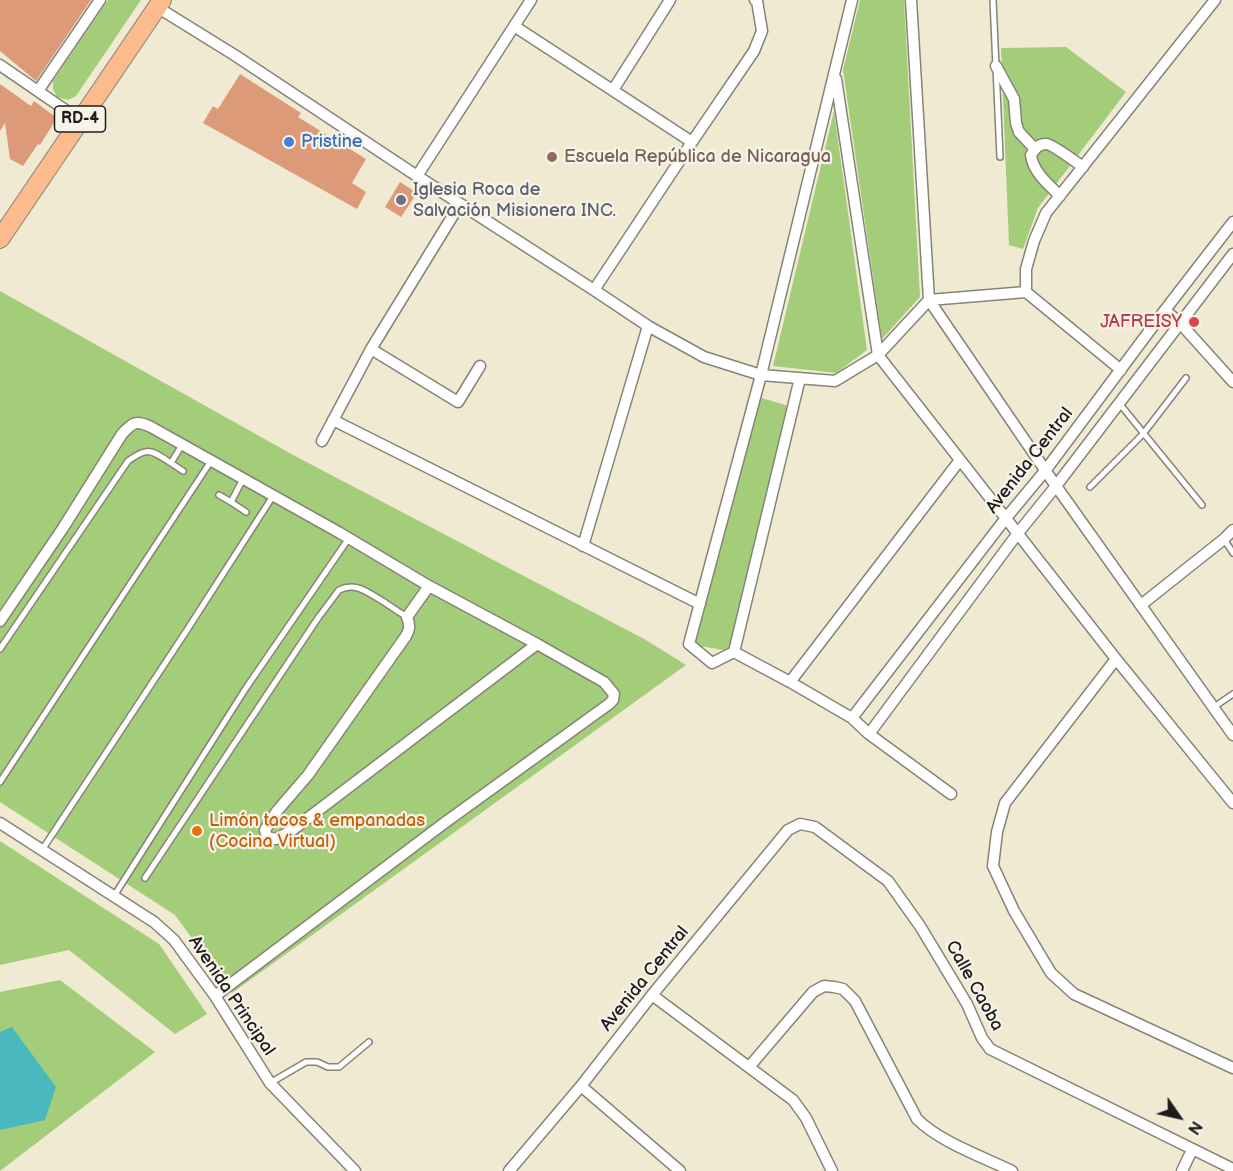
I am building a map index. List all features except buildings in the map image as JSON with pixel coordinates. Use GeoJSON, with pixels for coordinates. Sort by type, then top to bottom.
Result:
{"type":"FeatureCollection","features":[{"type":"Feature","properties":{"kind":"main road","name":"RD-4"},"geometry":{"type":"LineString","coordinates":[[0,239],[159,4]]}},
{"type":"Feature","properties":{"kind":"street"},"geometry":{"type":"LineString","coordinates":[[38,91],[100,0]]}},
{"type":"Feature","properties":{"kind":"street"},"geometry":{"type":"LineString","coordinates":[[417,176],[531,0]]}},
{"type":"Feature","properties":{"kind":"street"},"geometry":{"type":"LineString","coordinates":[[613,90],[670,0]]}},
{"type":"Feature","properties":{"kind":"street"},"geometry":{"type":"LineString","coordinates":[[594,290],[754,51],[762,31],[755,0]]}},
{"type":"Feature","properties":{"kind":"street"},"geometry":{"type":"LineString","coordinates":[[800,378],[734,651],[712,663],[689,644],[760,375],[852,0]]}},
{"type":"Feature","properties":{"kind":"street"},"geometry":{"type":"LineString","coordinates":[[911,0],[929,300],[1045,471],[1233,735]]}},
{"type":"Feature","properties":{"kind":"street"},"geometry":{"type":"LineString","coordinates":[[1026,292],[1026,269],[1034,241],[1046,213],[1215,0]]}},
{"type":"Feature","properties":{"kind":"street"},"geometry":{"type":"LineString","coordinates":[[159,4],[236,57],[648,326],[704,357],[760,375],[835,381],[878,355],[929,300],[1026,292],[1121,370]]}},
{"type":"Feature","properties":{"kind":"street"},"geometry":{"type":"LineString","coordinates":[[514,26],[692,142]]}},
{"type":"Feature","properties":{"kind":"street"},"geometry":{"type":"LineString","coordinates":[[0,65],[80,120]]}},
{"type":"Feature","properties":{"kind":"street"},"geometry":{"type":"LineString","coordinates":[[996,66],[1014,99],[1016,123],[1020,132],[1035,149]]}},
{"type":"Feature","properties":{"kind":"street"},"geometry":{"type":"LineString","coordinates":[[835,73],[878,355],[1233,803]]}},
{"type":"Feature","properties":{"kind":"street"},"geometry":{"type":"LineString","coordinates":[[1060,196],[1043,180],[1034,165],[1031,155],[1035,149],[1039,145],[1050,144],[1083,167]]}},
{"type":"Feature","properties":{"kind":"street"},"geometry":{"type":"LineString","coordinates":[[322,441],[371,349],[460,204]]}},
{"type":"Feature","properties":{"kind":"street","name":"Avenida Central"},"geometry":{"type":"LineString","coordinates":[[852,718],[1045,471],[1233,222]]}},
{"type":"Feature","properties":{"kind":"street"},"geometry":{"type":"LineString","coordinates":[[868,734],[1018,533],[1233,254]]}},
{"type":"Feature","properties":{"kind":"street"},"geometry":{"type":"LineString","coordinates":[[1165,310],[1180,323],[1233,382]]}},
{"type":"Feature","properties":{"kind":"street"},"geometry":{"type":"LineString","coordinates":[[583,546],[648,326]]}},
{"type":"Feature","properties":{"kind":"street"},"geometry":{"type":"LineString","coordinates":[[371,349],[458,402],[480,366]]}},
{"type":"Feature","properties":{"kind":"street"},"geometry":{"type":"LineString","coordinates":[[333,420],[700,604]]}},
{"type":"Feature","properties":{"kind":"street"},"geometry":{"type":"LineString","coordinates":[[0,621],[63,528],[122,434],[129,426],[137,422],[183,445],[349,538],[429,586],[604,682],[614,694],[609,704],[443,824],[215,996]]}},
{"type":"Feature","properties":{"kind":"street"},"geometry":{"type":"LineString","coordinates":[[790,682],[960,460]]}},
{"type":"Feature","properties":{"kind":"street"},"geometry":{"type":"LineString","coordinates":[[1141,605],[1233,530]]}},
{"type":"Feature","properties":{"kind":"street"},"geometry":{"type":"LineString","coordinates":[[429,586],[407,617],[410,629],[406,636],[308,775],[277,811],[265,830],[267,837],[276,839],[291,831],[537,644]]}},
{"type":"Feature","properties":{"kind":"street"},"geometry":{"type":"LineString","coordinates":[[734,651],[852,718],[868,734],[951,794]]}},
{"type":"Feature","properties":{"kind":"street"},"geometry":{"type":"LineString","coordinates":[[1116,658],[1005,802],[997,832],[993,866],[1014,912],[1051,973],[1074,994],[1233,1068]]}},
{"type":"Feature","properties":{"kind":"street","name":"Avenida Principal"},"geometry":{"type":"LineString","coordinates":[[0,823],[154,922],[174,940],[215,996],[270,1083],[355,1171]]}},
{"type":"Feature","properties":{"kind":"street","name":"Avenida Central"},"geometry":{"type":"LineString","coordinates":[[509,1171],[581,1086],[652,995],[788,830],[800,824],[815,827]]}},
{"type":"Feature","properties":{"kind":"street","name":"Calle Caoba"},"geometry":{"type":"LineString","coordinates":[[815,827],[888,881],[920,926],[967,1004],[982,1038],[990,1048],[1233,1169]]}},
{"type":"Feature","properties":{"kind":"street"},"geometry":{"type":"LineString","coordinates":[[749,1067],[813,992],[824,986],[843,989],[855,1001],[917,1119],[937,1136],[1012,1171]]}},
{"type":"Feature","properties":{"kind":"street"},"geometry":{"type":"LineString","coordinates":[[652,995],[793,1100],[806,1118],[832,1171]]}},
{"type":"Feature","properties":{"kind":"street"},"geometry":{"type":"LineString","coordinates":[[581,1086],[680,1171]]}},
{"type":"Feature","properties":{"kind":"street"},"geometry":{"type":"LineString","coordinates":[[1182,1171],[1192,1150]]}},
{"type":"Feature","properties":{"kind":"lane"},"geometry":{"type":"LineString","coordinates":[[993,0],[1000,157]]}},
{"type":"Feature","properties":{"kind":"lane"},"geometry":{"type":"LineString","coordinates":[[1090,487],[1143,434],[1186,378]]}},
{"type":"Feature","properties":{"kind":"lane"},"geometry":{"type":"LineString","coordinates":[[1119,403],[1202,505]]}},
{"type":"Feature","properties":{"kind":"lane"},"geometry":{"type":"LineString","coordinates":[[171,463],[183,445]]}},
{"type":"Feature","properties":{"kind":"lane"},"geometry":{"type":"LineString","coordinates":[[0,650],[128,461],[148,450],[183,471]]}},
{"type":"Feature","properties":{"kind":"lane"},"geometry":{"type":"LineString","coordinates":[[0,782],[211,461]]}},
{"type":"Feature","properties":{"kind":"lane"},"geometry":{"type":"LineString","coordinates":[[231,502],[243,479]]}},
{"type":"Feature","properties":{"kind":"lane"},"geometry":{"type":"LineString","coordinates":[[219,495],[246,512]]}},
{"type":"Feature","properties":{"kind":"lane"},"geometry":{"type":"LineString","coordinates":[[42,850],[273,496]]}},
{"type":"Feature","properties":{"kind":"lane"},"geometry":{"type":"LineString","coordinates":[[114,896],[246,688],[349,538]]}},
{"type":"Feature","properties":{"kind":"lane"},"geometry":{"type":"LineString","coordinates":[[1224,539],[1233,553]]}},
{"type":"Feature","properties":{"kind":"lane"},"geometry":{"type":"LineString","coordinates":[[146,878],[318,618],[339,590],[349,587],[361,589],[407,617]]}},
{"type":"Feature","properties":{"kind":"lane"},"geometry":{"type":"LineString","coordinates":[[1213,708],[1233,694]]}},
{"type":"Feature","properties":{"kind":"lane"},"geometry":{"type":"LineString","coordinates":[[270,1083],[306,1062],[339,1067],[369,1042]]}},
{"type":"Feature","properties":{"kind":"green space"},"geometry":{"type":"Polygon","coordinates":[[[108,0],[141,0],[76,96],[68,100],[57,97],[53,89],[53,81],[108,0]]]}},
{"type":"Feature","properties":{"kind":"green space"},"geometry":{"type":"Polygon","coordinates":[[[860,0],[904,0],[920,297],[882,339],[843,70],[860,0]]]}},
{"type":"Feature","properties":{"kind":"green space"},"geometry":{"type":"Polygon","coordinates":[[[1066,47],[1126,92],[1038,208],[1023,249],[1009,245],[1001,48],[1066,47]]]}},
{"type":"Feature","properties":{"kind":"green space"},"geometry":{"type":"Polygon","coordinates":[[[834,111],[867,350],[836,373],[773,366],[834,111]]]}},
{"type":"Feature","properties":{"kind":"green space"},"geometry":{"type":"Polygon","coordinates":[[[0,291],[295,456],[646,640],[686,665],[232,993],[175,915],[0,802],[0,291]]]}},
{"type":"Feature","properties":{"kind":"green space"},"geometry":{"type":"Polygon","coordinates":[[[755,396],[793,406],[734,652],[689,644],[755,396]]]}},
{"type":"Feature","properties":{"kind":"green space"},"geometry":{"type":"Polygon","coordinates":[[[0,841],[159,944],[207,1014],[175,1034],[69,950],[0,965],[0,841]]]}},
{"type":"Feature","properties":{"kind":"green space"},"geometry":{"type":"Polygon","coordinates":[[[60,980],[155,1052],[0,1171],[0,992],[60,980]]]}},
{"type":"Feature","properties":{"kind":"water"},"geometry":{"type":"Polygon","coordinates":[[[12,1027],[56,1087],[45,1120],[0,1130],[0,1032],[12,1027]]]}},
{"type":"Feature","properties":{"kind":"place","name":"Pristine"},"geometry":{"type":"Point","coordinates":[289,142]}},
{"type":"Feature","properties":{"kind":"place","name":"Escuela República de Nicaragua"},"geometry":{"type":"Point","coordinates":[552,157]}},
{"type":"Feature","properties":{"kind":"place","name":"Iglesia Roca de Salvación Misionera INC."},"geometry":{"type":"Point","coordinates":[401,200]}},
{"type":"Feature","properties":{"kind":"place","name":"JAFREISY"},"geometry":{"type":"Point","coordinates":[1194,322]}},
{"type":"Feature","properties":{"kind":"place","name":"Limón tacos & empanadas (Cocina Virtual)"},"geometry":{"type":"Point","coordinates":[197,831]}}]}
